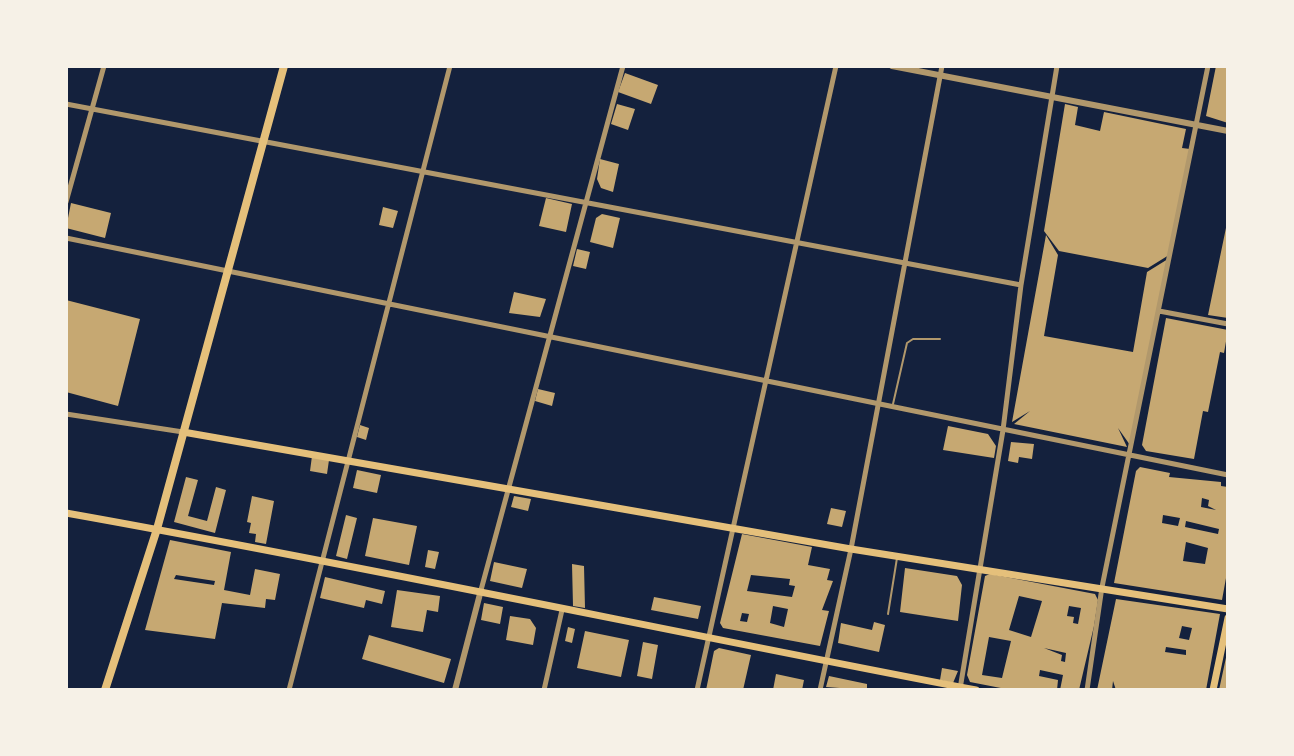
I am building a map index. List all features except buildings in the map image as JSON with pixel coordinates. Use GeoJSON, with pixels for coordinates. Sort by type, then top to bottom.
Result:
{"type":"FeatureCollection","features":[{"type":"Feature","properties":{"kind":"main road"},"geometry":{"type":"LineString","coordinates":[[105,690],[157,529],[284,66]]}},
{"type":"Feature","properties":{"kind":"main road"},"geometry":{"type":"LineString","coordinates":[[183,432],[851,549],[1228,609]]}},
{"type":"Feature","properties":{"kind":"main road"},"geometry":{"type":"LineString","coordinates":[[66,513],[481,590],[562,610],[976,690]]}},
{"type":"Feature","properties":{"kind":"main road"},"geometry":{"type":"LineString","coordinates":[[1213,690],[1228,618]]}},
{"type":"Feature","properties":{"kind":"street"},"geometry":{"type":"LineString","coordinates":[[66,202],[104,66]]}},
{"type":"Feature","properties":{"kind":"street"},"geometry":{"type":"LineString","coordinates":[[289,690],[450,66]]}},
{"type":"Feature","properties":{"kind":"street"},"geometry":{"type":"LineString","coordinates":[[455,690],[507,487],[623,66]]}},
{"type":"Feature","properties":{"kind":"street"},"geometry":{"type":"LineString","coordinates":[[697,690],[836,66]]}},
{"type":"Feature","properties":{"kind":"street"},"geometry":{"type":"LineString","coordinates":[[892,66],[1050,94],[1228,131]]}},
{"type":"Feature","properties":{"kind":"street"},"geometry":{"type":"LineString","coordinates":[[820,690],[907,263],[942,66]]}},
{"type":"Feature","properties":{"kind":"street"},"geometry":{"type":"LineString","coordinates":[[960,688],[1003,430],[1021,285],[1057,66]]}},
{"type":"Feature","properties":{"kind":"street"},"geometry":{"type":"LineString","coordinates":[[1087,690],[1102,587],[1208,66]]}},
{"type":"Feature","properties":{"kind":"street"},"geometry":{"type":"LineString","coordinates":[[66,104],[1021,285]]}},
{"type":"Feature","properties":{"kind":"street"},"geometry":{"type":"LineString","coordinates":[[66,238],[765,378],[1228,475]]}},
{"type":"Feature","properties":{"kind":"street"},"geometry":{"type":"LineString","coordinates":[[1159,311],[1228,324]]}},
{"type":"Feature","properties":{"kind":"street"},"geometry":{"type":"LineString","coordinates":[[66,414],[183,432]]}},
{"type":"Feature","properties":{"kind":"street"},"geometry":{"type":"LineString","coordinates":[[544,690],[562,610]]}},
{"type":"Feature","properties":{"kind":"lane"},"geometry":{"type":"LineString","coordinates":[[893,405],[907,343],[913,339],[940,339]]}},
{"type":"Feature","properties":{"kind":"lane"},"geometry":{"type":"LineString","coordinates":[[888,614],[897,556]]}}]}
